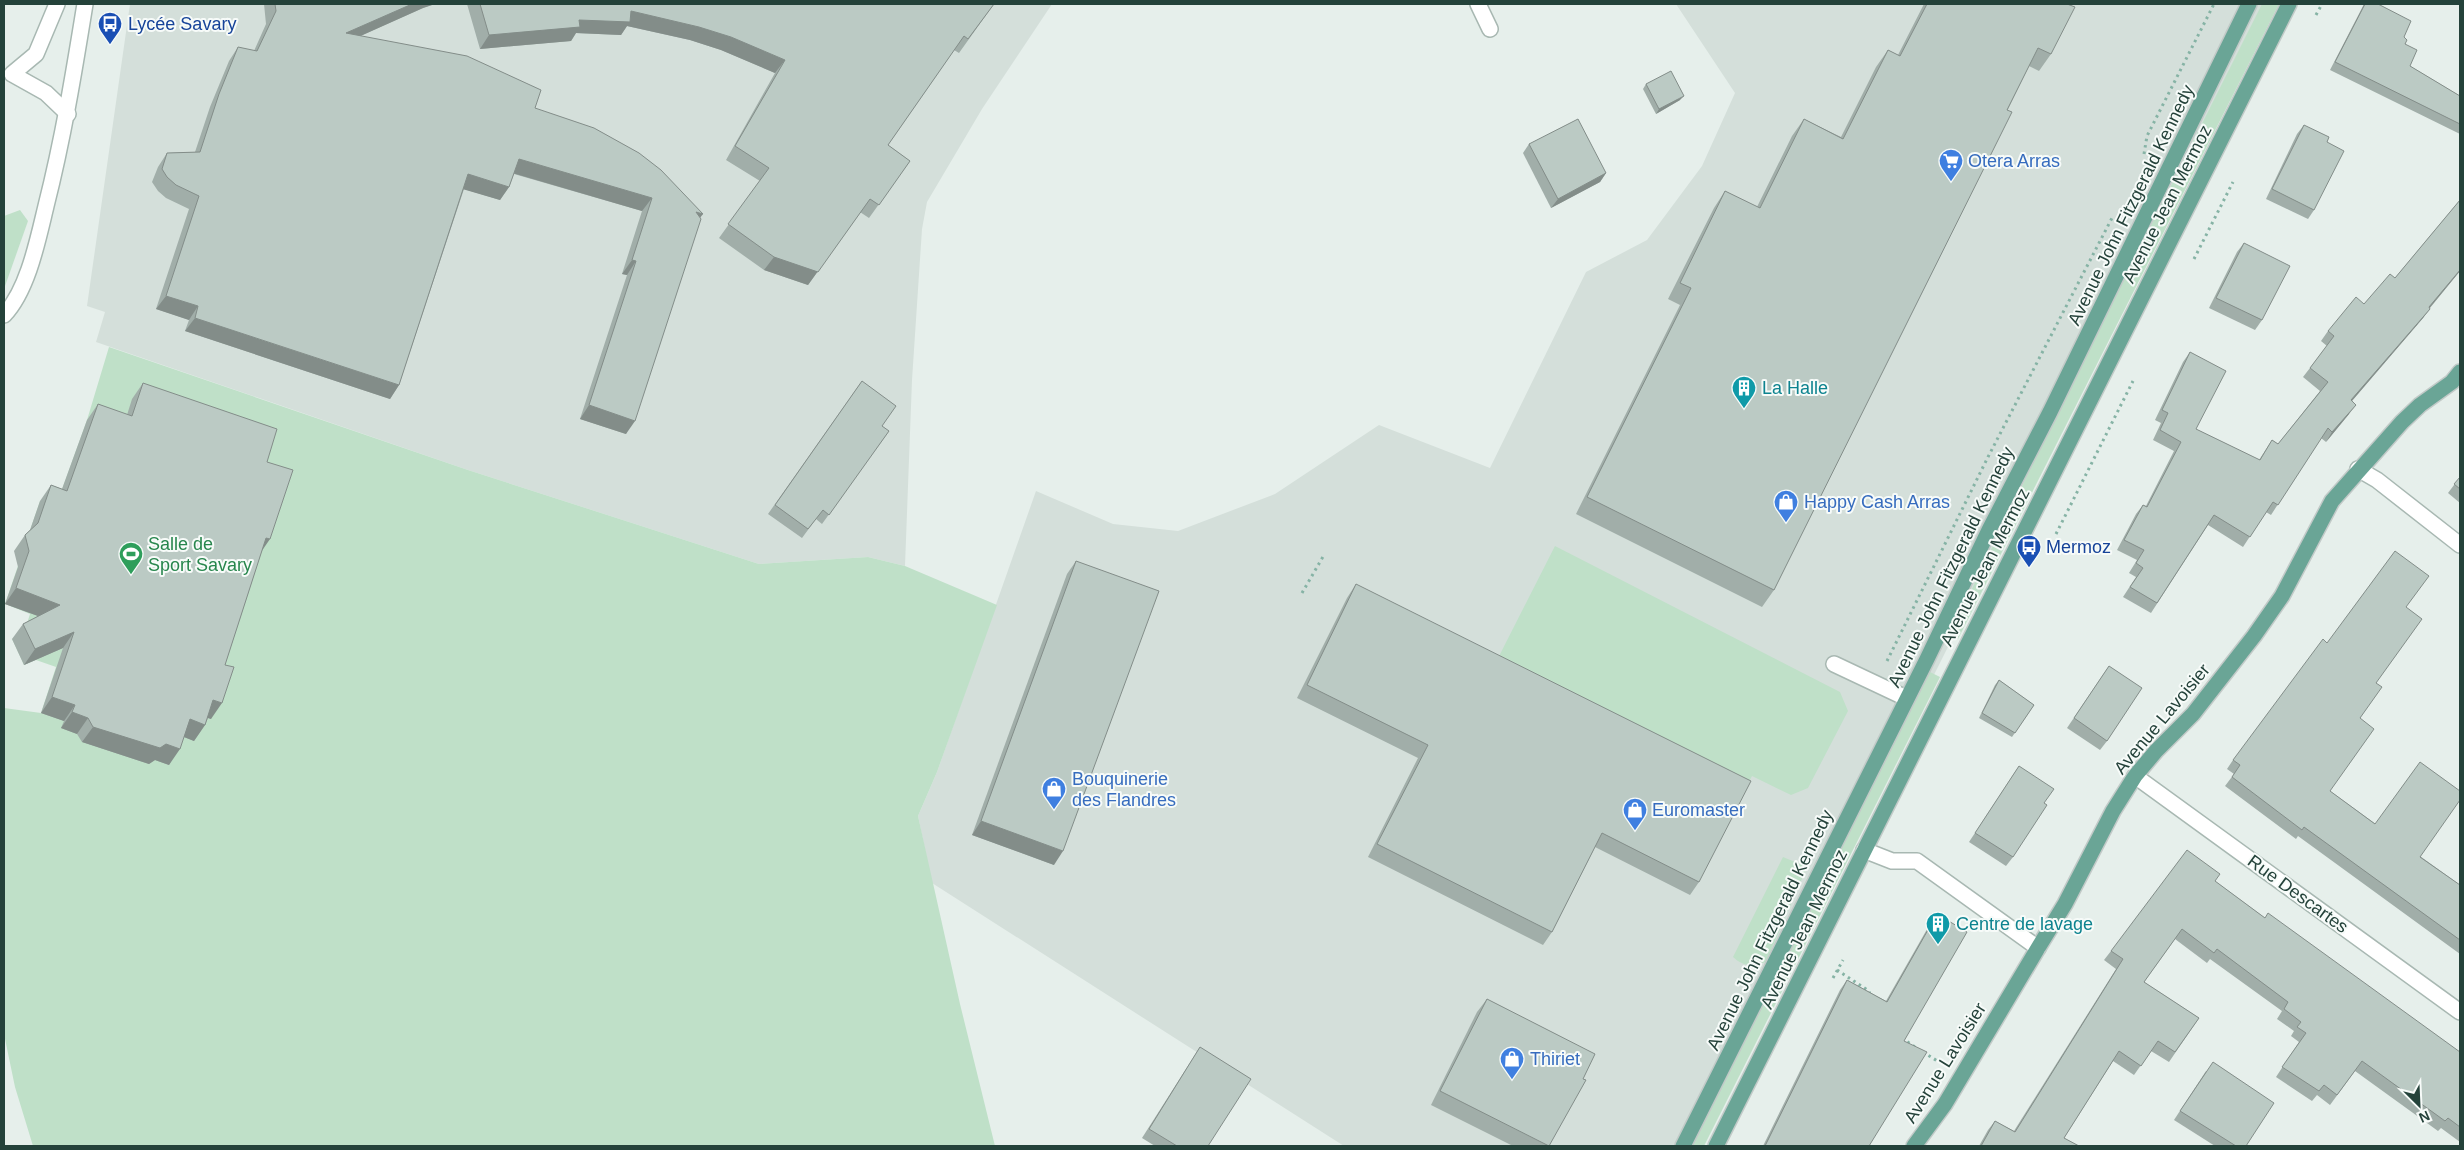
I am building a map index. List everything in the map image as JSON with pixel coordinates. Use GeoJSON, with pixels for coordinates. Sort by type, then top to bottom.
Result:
{"type":"FeatureCollection","features":[{"type":"Feature","properties":{"kind":"main road","name":"Avenue John Fitzgerald Kennedy"},"geometry":{"type":"LineString","coordinates":[[1682,1146],[2158,194],[2249,4]]}},
{"type":"Feature","properties":{"kind":"main road","name":"Avenue Jean Mermoz"},"geometry":{"type":"LineString","coordinates":[[1716,1146],[2288,4]]}},
{"type":"Feature","properties":{"kind":"main road","name":"Avenue Lavoisier"},"geometry":{"type":"LineString","coordinates":[[1914,1146],[1945,1104],[1962,1076],[2064,904],[2113,812],[2135,776],[2156,751],[2193,714],[2254,636],[2282,596],[2332,501],[2358,469],[2402,422],[2452,382],[2460,372]]}},
{"type":"Feature","properties":{"kind":"street"},"geometry":{"type":"LineString","coordinates":[[57,4],[36,54],[12,74],[46,93],[68,114]]}},
{"type":"Feature","properties":{"kind":"street"},"geometry":{"type":"LineString","coordinates":[[4,314],[14,305],[34,253],[68,114],[85,4]]}},
{"type":"Feature","properties":{"kind":"street"},"geometry":{"type":"LineString","coordinates":[[1478,4],[1490,29]]}},
{"type":"Feature","properties":{"kind":"street"},"geometry":{"type":"LineString","coordinates":[[2358,469],[2377,480],[2460,545]]}},
{"type":"Feature","properties":{"kind":"street"},"geometry":{"type":"LineString","coordinates":[[1834,664],[1906,698]]}},
{"type":"Feature","properties":{"kind":"street","name":"Rue Descartes"},"geometry":{"type":"LineString","coordinates":[[2135,776],[2460,1012]]}},
{"type":"Feature","properties":{"kind":"street"},"geometry":{"type":"LineString","coordinates":[[1864,850],[1892,860],[1918,861],[2038,948]]}},
{"type":"Feature","properties":{"kind":"path"},"geometry":{"type":"LineString","coordinates":[[2143,155],[2147,136],[2214,4]]}},
{"type":"Feature","properties":{"kind":"path"},"geometry":{"type":"LineString","coordinates":[[1876,683],[1988,457],[2113,216]]}},
{"type":"Feature","properties":{"kind":"path"},"geometry":{"type":"LineString","coordinates":[[1302,592],[1324,555]]}},
{"type":"Feature","properties":{"kind":"path"},"geometry":{"type":"LineString","coordinates":[[1838,970],[1869,991],[1872,999]]}},
{"type":"Feature","properties":{"kind":"path"},"geometry":{"type":"LineString","coordinates":[[1894,1033],[1962,1076]]}},
{"type":"Feature","properties":{"kind":"shaded area"},"geometry":{"type":"Polygon","coordinates":[[[130,4],[1052,4],[982,109],[927,202],[922,229],[912,380],[905,566],[868,557],[759,564],[468,470],[96,342],[105,312],[87,306],[130,4]]]}},
{"type":"Feature","properties":{"kind":"shaded area"},"geometry":{"type":"Polygon","coordinates":[[[1676,4],[2270,4],[1698,1146],[1344,1146],[932,883],[918,816],[937,772],[1036,491],[1113,524],[1178,531],[1275,494],[1379,425],[1490,468],[1586,272],[1647,240],[1702,166],[1735,93],[1676,4]]]}},
{"type":"Feature","properties":{"kind":"green space"},"geometry":{"type":"Polygon","coordinates":[[[2262,4],[2279,4],[1958,639],[1950,634],[2079,369],[2262,4]]]}},
{"type":"Feature","properties":{"kind":"green space"},"geometry":{"type":"Polygon","coordinates":[[[20,210],[28,221],[4,289],[4,216],[20,210]]]}},
{"type":"Feature","properties":{"kind":"green space"},"geometry":{"type":"Polygon","coordinates":[[[109,347],[468,470],[759,564],[868,557],[905,566],[997,605],[937,772],[918,816],[960,1004],[995,1146],[33,1146],[15,1087],[4,1034],[4,708],[41,713],[56,667],[36,660],[24,665],[12,639],[24,633],[30,614],[5,604],[40,501],[56,506],[87,420],[109,347]]]}},
{"type":"Feature","properties":{"kind":"green space"},"geometry":{"type":"Polygon","coordinates":[[[1555,546],[1840,692],[1848,711],[1808,788],[1791,795],[1752,776],[1742,795],[1492,670],[1555,546]]]}},
{"type":"Feature","properties":{"kind":"green space"},"geometry":{"type":"Polygon","coordinates":[[[1930,672],[1940,677],[1704,1146],[1693,1146],[1816,896],[1930,672]]]}},
{"type":"Feature","properties":{"kind":"green space"},"geometry":{"type":"Polygon","coordinates":[[[1783,857],[1807,867],[1766,962],[1752,965],[1744,964],[1733,957],[1783,857]]]}},
{"type":"Feature","properties":{"kind":"building"},"geometry":{"type":"Polygon","coordinates":[[[275,4],[412,4],[346,33],[467,56],[541,90],[535,108],[594,128],[639,153],[661,170],[703,214],[696,212],[701,219],[635,421],[589,405],[636,261],[632,260],[652,198],[519,159],[509,187],[468,174],[399,385],[195,318],[198,306],[166,296],[199,196],[176,185],[167,177],[162,169],[167,153],[200,152],[219,94],[238,47],[257,51],[276,11],[275,4]]]}},
{"type":"Feature","properties":{"kind":"building"},"geometry":{"type":"Polygon","coordinates":[[[480,4],[994,4],[968,39],[964,36],[888,145],[910,161],[879,205],[870,199],[818,272],[774,257],[728,224],[769,168],[735,146],[785,60],[731,37],[699,27],[631,11],[630,22],[579,20],[580,27],[489,35],[480,4]]]}},
{"type":"Feature","properties":{"kind":"building","name":"La Halle"},"geometry":{"type":"Polygon","coordinates":[[[1927,4],[2067,4],[2075,7],[2051,54],[2038,48],[2007,110],[2012,112],[1774,590],[1587,497],[1691,288],[1680,283],[1725,191],[1760,208],[1804,119],[1843,139],[1888,50],[1900,56],[1927,4]]]}},
{"type":"Feature","properties":{"kind":"building"},"geometry":{"type":"Polygon","coordinates":[[[2365,4],[2378,4],[2411,21],[2404,37],[2407,40],[2405,44],[2417,50],[2410,66],[2460,96],[2460,124],[2335,62],[2365,4]]]}},
{"type":"Feature","properties":{"kind":"building"},"geometry":{"type":"Polygon","coordinates":[[[1671,71],[1684,96],[1659,109],[1646,84],[1671,71]]]}},
{"type":"Feature","properties":{"kind":"building"},"geometry":{"type":"Polygon","coordinates":[[[1578,119],[1606,173],[1558,199],[1529,144],[1578,119]]]}},
{"type":"Feature","properties":{"kind":"building"},"geometry":{"type":"Polygon","coordinates":[[[2304,125],[2329,137],[2327,142],[2344,151],[2314,210],[2272,189],[2304,125]]]}},
{"type":"Feature","properties":{"kind":"building"},"geometry":{"type":"Polygon","coordinates":[[[2460,200],[2460,270],[2429,307],[2430,309],[2351,400],[2356,405],[2332,432],[2328,428],[2278,505],[2273,502],[2250,537],[2214,515],[2157,603],[2130,587],[2143,568],[2136,563],[2144,550],[2124,540],[2143,505],[2147,507],[2181,442],[2160,430],[2168,413],[2162,410],[2190,352],[2226,371],[2196,429],[2260,460],[2272,440],[2278,444],[2328,382],[2310,368],[2334,336],[2328,331],[2356,297],[2364,304],[2390,274],[2395,278],[2460,200]]]}},
{"type":"Feature","properties":{"kind":"building"},"geometry":{"type":"Polygon","coordinates":[[[2244,243],[2290,266],[2262,320],[2216,298],[2244,243]]]}},
{"type":"Feature","properties":{"kind":"building"},"geometry":{"type":"Polygon","coordinates":[[[862,381],[896,406],[882,426],[889,431],[829,515],[823,510],[808,529],[775,505],[862,381]]]}},
{"type":"Feature","properties":{"kind":"building","name":"Salle de Sport Savary"},"geometry":{"type":"Polygon","coordinates":[[[143,383],[277,429],[267,462],[293,470],[270,539],[266,538],[225,665],[234,667],[222,703],[213,700],[205,725],[190,719],[180,749],[166,744],[160,748],[93,727],[88,718],[72,712],[75,705],[52,697],[74,632],[35,649],[23,624],[60,605],[16,588],[29,551],[25,535],[38,523],[51,485],[67,491],[98,404],[132,416],[143,383]]]}},
{"type":"Feature","properties":{"kind":"building"},"geometry":{"type":"Polygon","coordinates":[[[2460,477],[2460,489],[2454,484],[2460,477]]]}},
{"type":"Feature","properties":{"kind":"building"},"geometry":{"type":"Polygon","coordinates":[[[2395,551],[2429,576],[2406,607],[2422,619],[2376,683],[2382,687],[2360,718],[2374,729],[2330,791],[2375,824],[2420,762],[2460,791],[2460,800],[2420,857],[2460,885],[2460,940],[2304,827],[2302,830],[2232,777],[2240,765],[2233,760],[2323,639],[2327,643],[2395,551]]]}},
{"type":"Feature","properties":{"kind":"building"},"geometry":{"type":"Polygon","coordinates":[[[1076,561],[1159,591],[1063,851],[981,821],[1076,561]]]}},
{"type":"Feature","properties":{"kind":"building"},"geometry":{"type":"Polygon","coordinates":[[[1356,584],[1751,781],[1699,882],[1602,833],[1552,932],[1377,844],[1428,745],[1307,685],[1356,584]]]}},
{"type":"Feature","properties":{"kind":"building"},"geometry":{"type":"Polygon","coordinates":[[[2109,666],[2142,688],[2107,741],[2074,718],[2109,666]]]}},
{"type":"Feature","properties":{"kind":"building"},"geometry":{"type":"Polygon","coordinates":[[[1999,680],[2034,705],[2015,733],[1982,713],[1999,680]]]}},
{"type":"Feature","properties":{"kind":"building"},"geometry":{"type":"Polygon","coordinates":[[[2019,766],[2054,789],[2044,803],[2047,805],[2013,857],[1975,833],[2019,766]]]}},
{"type":"Feature","properties":{"kind":"building"},"geometry":{"type":"Polygon","coordinates":[[[2187,850],[2220,874],[2215,881],[2265,918],[2268,913],[2460,1052],[2460,1127],[2448,1118],[2445,1121],[2362,1061],[2337,1095],[2324,1085],[2319,1091],[2282,1067],[2306,1033],[2297,1027],[2301,1022],[2284,1009],[2288,1002],[2217,949],[2214,953],[2182,929],[2144,982],[2199,1018],[2175,1052],[2158,1041],[2141,1066],[2119,1051],[2064,1138],[2079,1146],[1981,1146],[1995,1121],[2015,1132],[2123,959],[2111,951],[2187,850]]]}},
{"type":"Feature","properties":{"kind":"building"},"geometry":{"type":"Polygon","coordinates":[[[1937,914],[1967,932],[1904,1041],[1927,1052],[1869,1146],[1765,1146],[1847,980],[1887,1002],[1937,914]]]}},
{"type":"Feature","properties":{"kind":"building","name":"Thiriet"},"geometry":{"type":"Polygon","coordinates":[[[1487,999],[1595,1054],[1583,1079],[1586,1080],[1549,1146],[1440,1091],[1487,999]]]}},
{"type":"Feature","properties":{"kind":"building"},"geometry":{"type":"Polygon","coordinates":[[[1200,1047],[1251,1079],[1208,1146],[1177,1146],[1149,1129],[1200,1047]]]}},
{"type":"Feature","properties":{"kind":"building"},"geometry":{"type":"Polygon","coordinates":[[[2213,1062],[2274,1103],[2246,1146],[2236,1146],[2180,1111],[2213,1062]]]}},
{"type":"Feature","properties":{"kind":"place","name":"Lycée Savary"},"geometry":{"type":"Point","coordinates":[110,45]}},
{"type":"Feature","properties":{"kind":"place","name":"Otera Arras"},"geometry":{"type":"Point","coordinates":[1951,182]}},
{"type":"Feature","properties":{"kind":"place","name":"La Halle"},"geometry":{"type":"Point","coordinates":[1744,409]}},
{"type":"Feature","properties":{"kind":"place","name":"Happy Cash Arras"},"geometry":{"type":"Point","coordinates":[1786,523]}},
{"type":"Feature","properties":{"kind":"place","name":"Mermoz"},"geometry":{"type":"Point","coordinates":[2029,568]}},
{"type":"Feature","properties":{"kind":"place","name":"Salle de Sport Savary"},"geometry":{"type":"Point","coordinates":[131,575]}},
{"type":"Feature","properties":{"kind":"place","name":"Bouquinerie des Flandres"},"geometry":{"type":"Point","coordinates":[1054,810]}},
{"type":"Feature","properties":{"kind":"place","name":"Euromaster"},"geometry":{"type":"Point","coordinates":[1635,831]}},
{"type":"Feature","properties":{"kind":"place","name":"Centre de lavage"},"geometry":{"type":"Point","coordinates":[1938,945]}},
{"type":"Feature","properties":{"kind":"place","name":"Thiriet"},"geometry":{"type":"Point","coordinates":[1512,1080]}}]}
